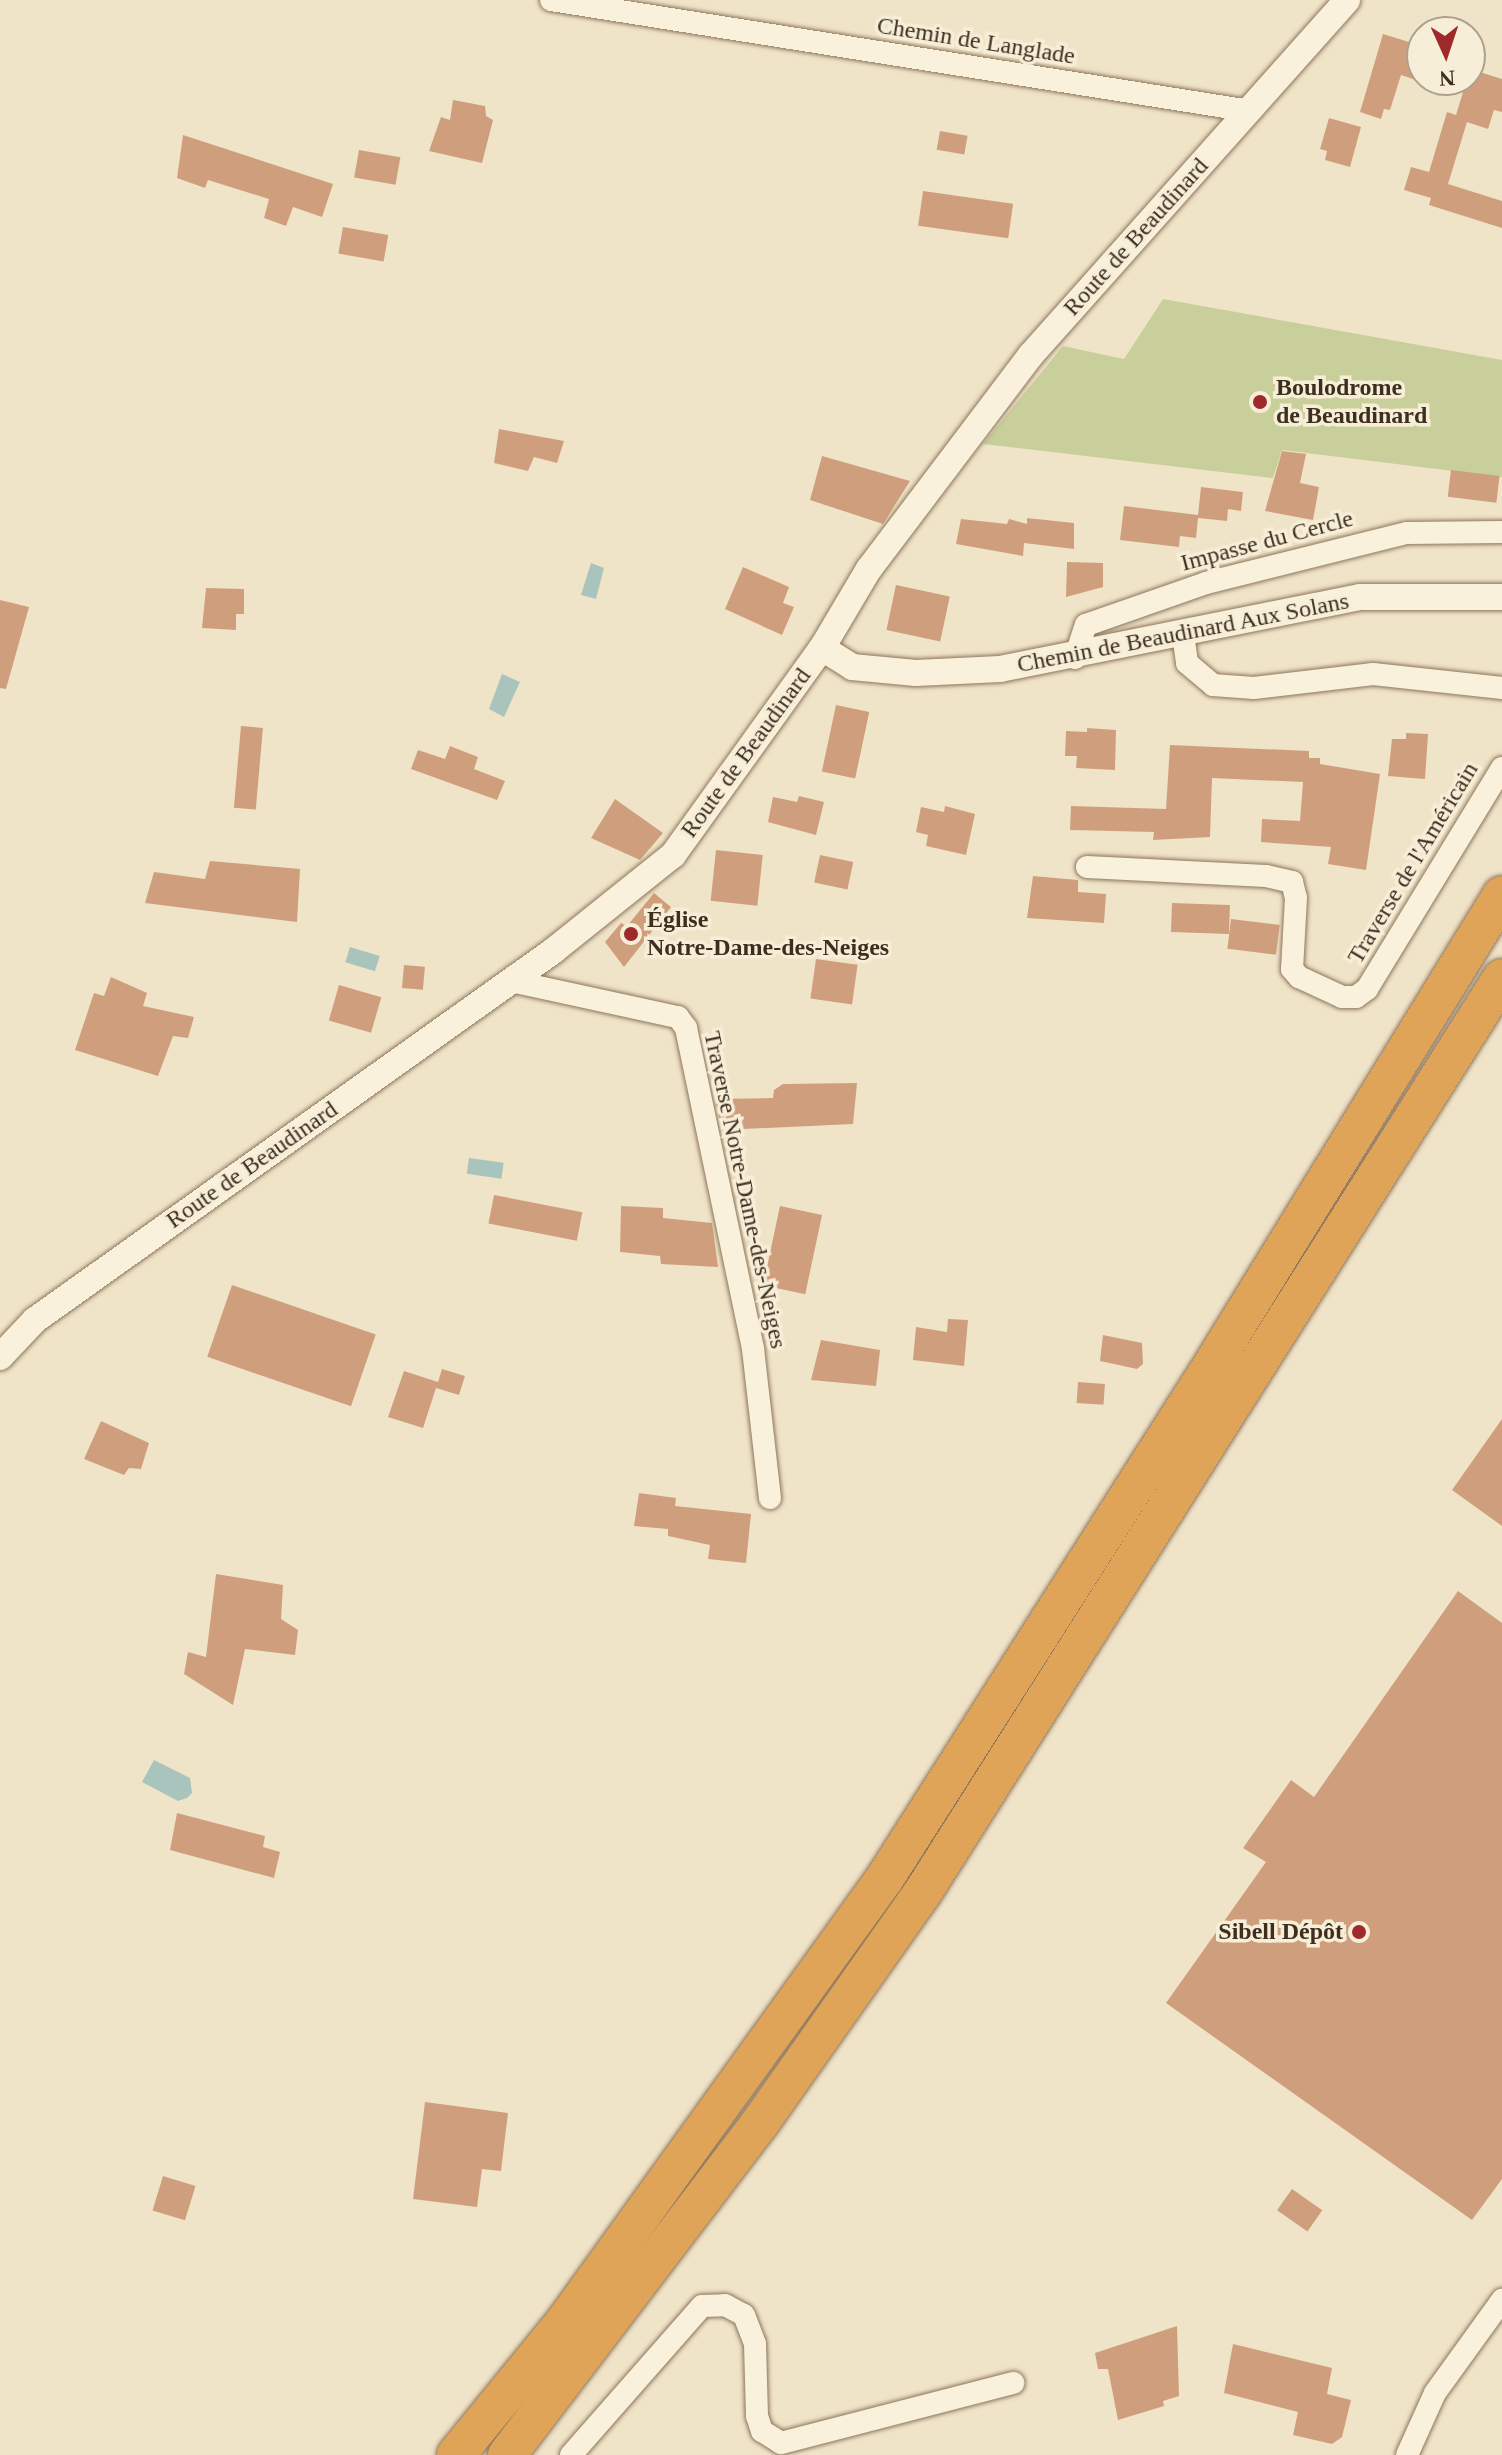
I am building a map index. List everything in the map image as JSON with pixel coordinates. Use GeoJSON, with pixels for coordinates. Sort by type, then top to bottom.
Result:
{"type":"FeatureCollection","features":[{"type":"Feature","properties":{"kind":"highway"},"geometry":{"type":"LineString","coordinates":[[456,2455],[566,2320],[885,1878],[1203,1380],[1502,895]]}},
{"type":"Feature","properties":{"kind":"highway"},"geometry":{"type":"LineString","coordinates":[[507,2455],[704,2198],[925,1889],[1502,978]]}},
{"type":"Feature","properties":{"kind":"street","name":"Chemin de Langlade"},"geometry":{"type":"LineString","coordinates":[[551,0],[1250,111]]}},
{"type":"Feature","properties":{"kind":"street","name":"Route de Beaudinard"},"geometry":{"type":"LineString","coordinates":[[0,1357],[35,1320],[620,902],[673,855],[822,648],[869,569],[1031,355],[1347,0]]}},
{"type":"Feature","properties":{"kind":"street","name":"Impasse du Cercle"},"geometry":{"type":"LineString","coordinates":[[1075,658],[1086,625],[1206,583],[1407,533],[1502,532]]}},
{"type":"Feature","properties":{"kind":"street","name":"Chemin de Beaudinard Aux Solans"},"geometry":{"type":"LineString","coordinates":[[822,648],[852,667],[916,673],[1000,669],[1075,658],[1360,597],[1502,597]]}},
{"type":"Feature","properties":{"kind":"street"},"geometry":{"type":"LineString","coordinates":[[1183,634],[1187,663],[1213,685],[1254,688],[1373,674],[1502,688]]}},
{"type":"Feature","properties":{"kind":"street","name":"Traverse de l'Américain"},"geometry":{"type":"LineString","coordinates":[[1087,867],[1266,876],[1292,882],[1296,898],[1292,969],[1299,977],[1342,997],[1356,997],[1367,989],[1502,768]]}},
{"type":"Feature","properties":{"kind":"street","name":"Traverse Notre-Dame-des-Neiges"},"geometry":{"type":"LineString","coordinates":[[511,981],[678,1017],[686,1028],[753,1349],[770,1498]]}},
{"type":"Feature","properties":{"kind":"street"},"geometry":{"type":"LineString","coordinates":[[1407,2455],[1435,2393],[1502,2300]]}},
{"type":"Feature","properties":{"kind":"street"},"geometry":{"type":"LineString","coordinates":[[571,2455],[702,2306],[725,2305],[744,2315],[755,2344],[757,2416],[762,2431],[781,2443],[1013,2383]]}},
{"type":"Feature","properties":{"kind":"green space","name":"Boulodrome de Beaudinard"},"geometry":{"type":"Polygon","coordinates":[[[1163,299],[1502,360],[1502,477],[1282,450],[1273,478],[983,444],[1063,346],[1124,359],[1163,299]]]}},
{"type":"Feature","properties":{"kind":"water"},"geometry":{"type":"Polygon","coordinates":[[[591,563],[604,568],[596,599],[581,595],[591,563]]]}},
{"type":"Feature","properties":{"kind":"water"},"geometry":{"type":"Polygon","coordinates":[[[502,674],[520,682],[504,717],[489,709],[502,674]]]}},
{"type":"Feature","properties":{"kind":"water"},"geometry":{"type":"Polygon","coordinates":[[[350,947],[380,956],[375,971],[345,962],[350,947]]]}},
{"type":"Feature","properties":{"kind":"water"},"geometry":{"type":"Polygon","coordinates":[[[469,1158],[504,1163],[501,1179],[467,1174],[469,1158]]]}},
{"type":"Feature","properties":{"kind":"water"},"geometry":{"type":"Polygon","coordinates":[[[154,1760],[190,1778],[192,1793],[187,1798],[178,1801],[142,1782],[154,1760]]]}},
{"type":"Feature","properties":{"kind":"building"},"geometry":{"type":"Polygon","coordinates":[[[1383,34],[1406,41],[1406,77],[1401,75],[1390,110],[1384,109],[1381,119],[1360,112],[1383,34]]]}},
{"type":"Feature","properties":{"kind":"building"},"geometry":{"type":"Polygon","coordinates":[[[1486,74],[1502,79],[1502,112],[1494,110],[1488,129],[1467,122],[1448,184],[1502,201],[1502,228],[1429,205],[1431,198],[1404,190],[1411,167],[1429,172],[1447,112],[1456,115],[1462,96],[1486,96],[1486,74]]]}},
{"type":"Feature","properties":{"kind":"building"},"geometry":{"type":"Polygon","coordinates":[[[453,100],[485,106],[486,116],[493,120],[482,163],[429,151],[441,117],[450,120],[453,100]]]}},
{"type":"Feature","properties":{"kind":"building"},"geometry":{"type":"Polygon","coordinates":[[[1329,118],[1361,127],[1350,167],[1325,160],[1327,151],[1320,149],[1329,118]]]}},
{"type":"Feature","properties":{"kind":"building"},"geometry":{"type":"Polygon","coordinates":[[[940,131],[968,136],[964,155],[937,150],[940,131]]]}},
{"type":"Feature","properties":{"kind":"building"},"geometry":{"type":"Polygon","coordinates":[[[183,135],[333,184],[322,217],[293,207],[286,226],[264,218],[269,199],[208,180],[205,188],[177,178],[183,135]]]}},
{"type":"Feature","properties":{"kind":"building"},"geometry":{"type":"Polygon","coordinates":[[[359,150],[400,157],[395,185],[354,178],[359,150]]]}},
{"type":"Feature","properties":{"kind":"building"},"geometry":{"type":"Polygon","coordinates":[[[923,191],[1013,204],[1008,238],[918,226],[923,191]]]}},
{"type":"Feature","properties":{"kind":"building"},"geometry":{"type":"Polygon","coordinates":[[[343,227],[388,235],[384,262],[338,254],[343,227]]]}},
{"type":"Feature","properties":{"kind":"building"},"geometry":{"type":"Polygon","coordinates":[[[499,429],[564,441],[557,463],[534,457],[528,471],[494,463],[499,429]]]}},
{"type":"Feature","properties":{"kind":"building"},"geometry":{"type":"Polygon","coordinates":[[[1282,451],[1306,454],[1300,483],[1319,487],[1313,520],[1265,511],[1282,451]]]}},
{"type":"Feature","properties":{"kind":"building"},"geometry":{"type":"Polygon","coordinates":[[[822,456],[910,481],[883,524],[810,500],[822,456]]]}},
{"type":"Feature","properties":{"kind":"building"},"geometry":{"type":"Polygon","coordinates":[[[1451,470],[1500,476],[1496,503],[1448,497],[1451,470]]]}},
{"type":"Feature","properties":{"kind":"building"},"geometry":{"type":"Polygon","coordinates":[[[1201,487],[1243,492],[1241,511],[1228,509],[1227,521],[1198,518],[1196,538],[1180,536],[1179,547],[1120,540],[1124,506],[1198,515],[1201,487]]]}},
{"type":"Feature","properties":{"kind":"building"},"geometry":{"type":"Polygon","coordinates":[[[1027,518],[1074,523],[1074,549],[1024,543],[1023,556],[956,544],[961,519],[1007,524],[1009,519],[1027,524],[1027,518]]]}},
{"type":"Feature","properties":{"kind":"building"},"geometry":{"type":"Polygon","coordinates":[[[1067,562],[1103,563],[1103,587],[1066,597],[1067,562]]]}},
{"type":"Feature","properties":{"kind":"building"},"geometry":{"type":"Polygon","coordinates":[[[743,567],[789,587],[783,603],[794,607],[782,635],[725,609],[743,567]]]}},
{"type":"Feature","properties":{"kind":"building"},"geometry":{"type":"Polygon","coordinates":[[[896,585],[950,596],[940,641],[886,630],[896,585]]]}},
{"type":"Feature","properties":{"kind":"building"},"geometry":{"type":"Polygon","coordinates":[[[206,588],[244,589],[244,614],[236,614],[236,630],[202,628],[206,588]]]}},
{"type":"Feature","properties":{"kind":"building"},"geometry":{"type":"Polygon","coordinates":[[[0,600],[29,607],[6,689],[0,688],[0,600]]]}},
{"type":"Feature","properties":{"kind":"building"},"geometry":{"type":"Polygon","coordinates":[[[836,705],[869,712],[855,779],[822,772],[836,705]]]}},
{"type":"Feature","properties":{"kind":"building"},"geometry":{"type":"Polygon","coordinates":[[[241,726],[263,728],[256,810],[234,808],[241,726]]]}},
{"type":"Feature","properties":{"kind":"building"},"geometry":{"type":"Polygon","coordinates":[[[1087,728],[1116,730],[1115,770],[1076,768],[1077,756],[1065,756],[1066,731],[1087,732],[1087,728]]]}},
{"type":"Feature","properties":{"kind":"building"},"geometry":{"type":"Polygon","coordinates":[[[1406,733],[1428,734],[1425,779],[1388,776],[1392,739],[1406,739],[1406,733]]]}},
{"type":"Feature","properties":{"kind":"building"},"geometry":{"type":"Polygon","coordinates":[[[1170,745],[1309,751],[1309,758],[1320,758],[1320,764],[1380,774],[1366,870],[1328,864],[1331,847],[1261,842],[1262,819],[1300,821],[1303,782],[1212,778],[1210,837],[1153,840],[1154,832],[1070,830],[1071,806],[1166,809],[1170,745]]]}},
{"type":"Feature","properties":{"kind":"building"},"geometry":{"type":"Polygon","coordinates":[[[450,746],[478,757],[474,769],[505,781],[497,800],[411,769],[418,750],[445,759],[450,746]]]}},
{"type":"Feature","properties":{"kind":"building"},"geometry":{"type":"Polygon","coordinates":[[[799,796],[824,802],[816,835],[768,822],[773,797],[797,802],[799,796]]]}},
{"type":"Feature","properties":{"kind":"building"},"geometry":{"type":"Polygon","coordinates":[[[615,799],[663,833],[640,860],[591,838],[615,799]]]}},
{"type":"Feature","properties":{"kind":"building"},"geometry":{"type":"Polygon","coordinates":[[[945,806],[975,814],[966,855],[926,846],[928,835],[916,832],[921,807],[944,812],[945,806]]]}},
{"type":"Feature","properties":{"kind":"building"},"geometry":{"type":"Polygon","coordinates":[[[716,850],[763,855],[757,906],[711,901],[716,850]]]}},
{"type":"Feature","properties":{"kind":"building"},"geometry":{"type":"Polygon","coordinates":[[[820,855],[853,862],[847,889],[814,882],[820,855]]]}},
{"type":"Feature","properties":{"kind":"building"},"geometry":{"type":"Polygon","coordinates":[[[210,861],[300,869],[297,922],[145,903],[154,872],[205,879],[210,861]]]}},
{"type":"Feature","properties":{"kind":"building"},"geometry":{"type":"Polygon","coordinates":[[[1033,876],[1078,880],[1078,892],[1106,894],[1104,923],[1027,918],[1033,876]]]}},
{"type":"Feature","properties":{"kind":"building","name":"Église Notre-Dame-des-Neiges"},"geometry":{"type":"Polygon","coordinates":[[[654,893],[671,907],[624,967],[605,942],[621,923],[627,926],[654,893]]]}},
{"type":"Feature","properties":{"kind":"building"},"geometry":{"type":"Polygon","coordinates":[[[1172,903],[1230,905],[1229,934],[1171,932],[1172,903]]]}},
{"type":"Feature","properties":{"kind":"building"},"geometry":{"type":"Polygon","coordinates":[[[1231,919],[1280,925],[1276,955],[1227,949],[1231,919]]]}},
{"type":"Feature","properties":{"kind":"building"},"geometry":{"type":"Polygon","coordinates":[[[816,959],[858,965],[852,1004],[810,999],[816,959]]]}},
{"type":"Feature","properties":{"kind":"building"},"geometry":{"type":"Polygon","coordinates":[[[404,965],[425,967],[423,990],[402,988],[404,965]]]}},
{"type":"Feature","properties":{"kind":"building"},"geometry":{"type":"Polygon","coordinates":[[[111,977],[147,993],[143,1006],[194,1017],[188,1038],[173,1036],[158,1076],[75,1050],[94,993],[104,996],[111,977]]]}},
{"type":"Feature","properties":{"kind":"building"},"geometry":{"type":"Polygon","coordinates":[[[339,985],[381,997],[371,1033],[329,1021],[339,985]]]}},
{"type":"Feature","properties":{"kind":"building"},"geometry":{"type":"Polygon","coordinates":[[[857,1083],[853,1124],[722,1130],[715,1099],[773,1098],[774,1090],[783,1084],[857,1083]]]}},
{"type":"Feature","properties":{"kind":"building"},"geometry":{"type":"Polygon","coordinates":[[[494,1195],[582,1212],[577,1241],[488,1223],[494,1195]]]}},
{"type":"Feature","properties":{"kind":"building"},"geometry":{"type":"Polygon","coordinates":[[[621,1206],[663,1208],[663,1218],[712,1223],[718,1267],[661,1264],[660,1256],[620,1252],[621,1206]]]}},
{"type":"Feature","properties":{"kind":"building"},"geometry":{"type":"Polygon","coordinates":[[[780,1206],[822,1215],[805,1294],[763,1285],[780,1206]]]}},
{"type":"Feature","properties":{"kind":"building"},"geometry":{"type":"Polygon","coordinates":[[[232,1285],[376,1334],[351,1406],[207,1357],[232,1285]]]}},
{"type":"Feature","properties":{"kind":"building"},"geometry":{"type":"Polygon","coordinates":[[[948,1319],[968,1320],[964,1366],[913,1360],[916,1327],[947,1332],[948,1319]]]}},
{"type":"Feature","properties":{"kind":"building"},"geometry":{"type":"Polygon","coordinates":[[[1103,1335],[1142,1343],[1143,1364],[1137,1369],[1100,1361],[1103,1335]]]}},
{"type":"Feature","properties":{"kind":"building"},"geometry":{"type":"Polygon","coordinates":[[[821,1340],[880,1350],[876,1386],[811,1380],[821,1340]]]}},
{"type":"Feature","properties":{"kind":"building"},"geometry":{"type":"Polygon","coordinates":[[[442,1369],[465,1376],[459,1395],[436,1388],[423,1428],[388,1417],[404,1371],[438,1382],[442,1369]]]}},
{"type":"Feature","properties":{"kind":"building"},"geometry":{"type":"Polygon","coordinates":[[[1078,1382],[1105,1384],[1103,1405],[1077,1403],[1078,1382]]]}},
{"type":"Feature","properties":{"kind":"building"},"geometry":{"type":"Polygon","coordinates":[[[1502,1419],[1502,1526],[1452,1490],[1502,1419]]]}},
{"type":"Feature","properties":{"kind":"building"},"geometry":{"type":"Polygon","coordinates":[[[101,1421],[149,1443],[141,1469],[129,1468],[124,1475],[84,1459],[101,1421]]]}},
{"type":"Feature","properties":{"kind":"building"},"geometry":{"type":"Polygon","coordinates":[[[639,1493],[676,1498],[675,1506],[751,1514],[746,1563],[708,1559],[710,1545],[668,1536],[668,1529],[634,1526],[639,1493]]]}},
{"type":"Feature","properties":{"kind":"building"},"geometry":{"type":"Polygon","coordinates":[[[216,1574],[283,1585],[281,1619],[298,1630],[295,1655],[245,1649],[233,1705],[184,1674],[188,1652],[206,1657],[216,1574]]]}},
{"type":"Feature","properties":{"kind":"building","name":"Sibell Dépôt"},"geometry":{"type":"Polygon","coordinates":[[[1458,1591],[1502,1623],[1502,2179],[1472,2220],[1166,2003],[1266,1862],[1243,1848],[1291,1780],[1314,1797],[1458,1591]]]}},
{"type":"Feature","properties":{"kind":"building"},"geometry":{"type":"Polygon","coordinates":[[[177,1813],[265,1836],[263,1847],[280,1852],[274,1878],[170,1850],[177,1813]]]}},
{"type":"Feature","properties":{"kind":"building"},"geometry":{"type":"Polygon","coordinates":[[[425,2102],[508,2113],[501,2171],[482,2169],[477,2207],[413,2199],[425,2102]]]}},
{"type":"Feature","properties":{"kind":"building"},"geometry":{"type":"Polygon","coordinates":[[[163,2176],[196,2186],[185,2220],[152,2210],[163,2176]]]}},
{"type":"Feature","properties":{"kind":"building"},"geometry":{"type":"Polygon","coordinates":[[[1292,2189],[1322,2210],[1307,2232],[1277,2210],[1292,2189]]]}},
{"type":"Feature","properties":{"kind":"building"},"geometry":{"type":"Polygon","coordinates":[[[1177,2326],[1179,2396],[1163,2401],[1164,2406],[1118,2420],[1108,2369],[1098,2369],[1095,2353],[1177,2326]]]}},
{"type":"Feature","properties":{"kind":"building"},"geometry":{"type":"Polygon","coordinates":[[[1233,2344],[1332,2368],[1327,2394],[1351,2400],[1342,2437],[1332,2444],[1293,2435],[1298,2412],[1224,2393],[1233,2344]]]}},
{"type":"Feature","properties":{"kind":"place","name":"Boulodrome de Beaudinard"},"geometry":{"type":"Point","coordinates":[1260,402]}},
{"type":"Feature","properties":{"kind":"place","name":"Église Notre-Dame-des-Neiges"},"geometry":{"type":"Point","coordinates":[631,934]}},
{"type":"Feature","properties":{"kind":"place","name":"Sibell Dépôt"},"geometry":{"type":"Point","coordinates":[1359,1932]}}]}
